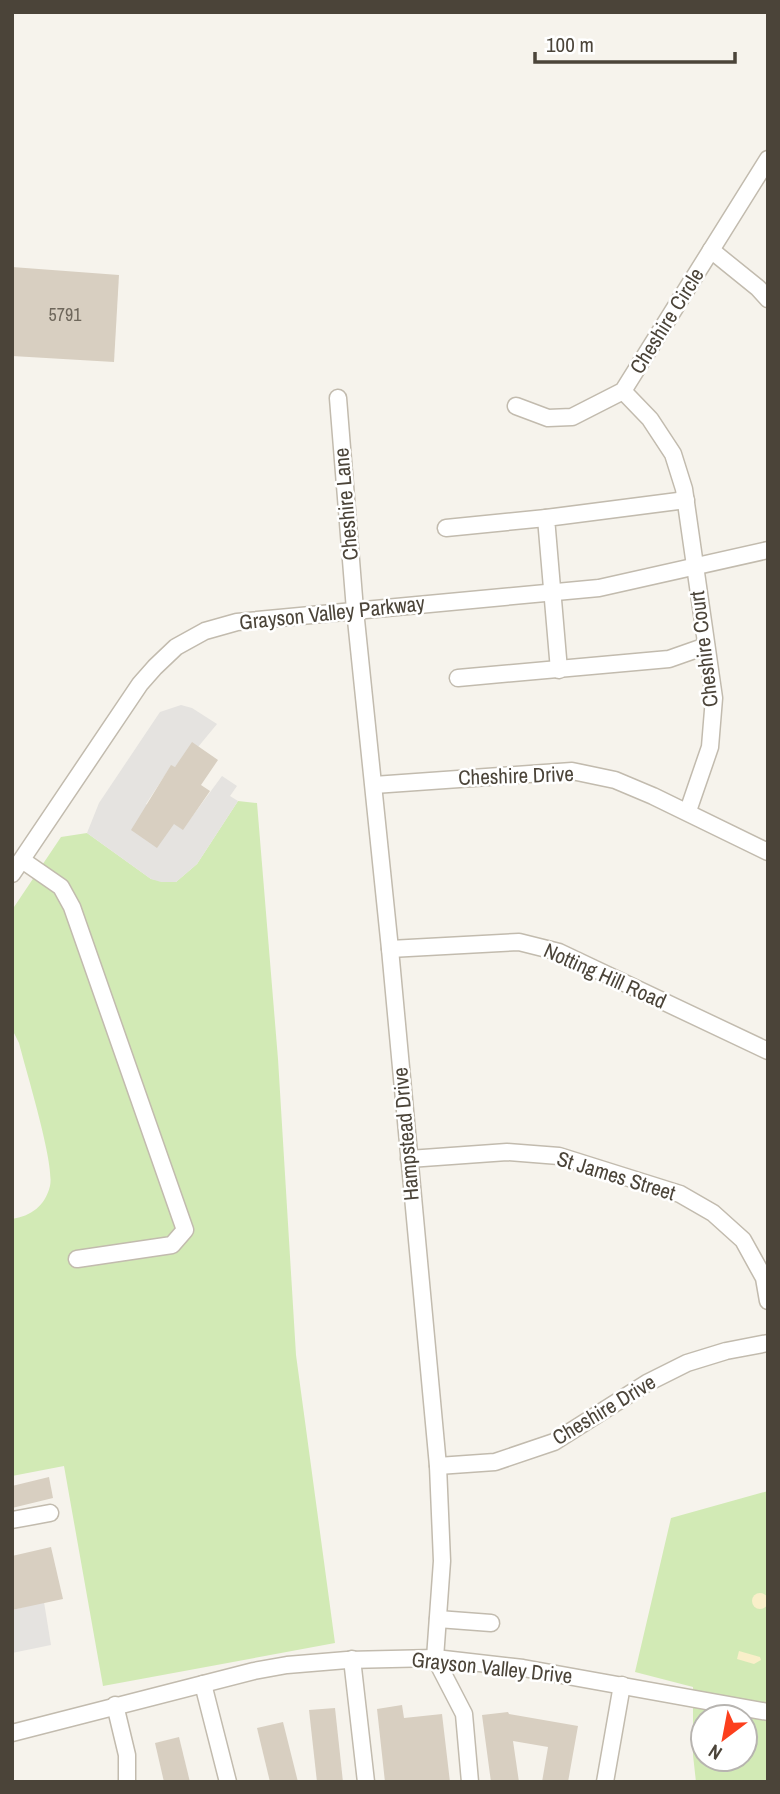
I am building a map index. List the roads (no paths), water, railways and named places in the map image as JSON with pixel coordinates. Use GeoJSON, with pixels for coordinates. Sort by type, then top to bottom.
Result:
{"type":"FeatureCollection","features":[{"type":"Feature","properties":{"kind":"street","name":"Cheshire Circle"},"geometry":{"type":"LineString","coordinates":[[516,406],[548,418],[572,417],[623,391],[768,159]]}},
{"type":"Feature","properties":{"kind":"street","name":"Cheshire Circle"},"geometry":{"type":"LineString","coordinates":[[711,250],[768,299]]}},
{"type":"Feature","properties":{"kind":"street","name":"Cheshire Circle"},"geometry":{"type":"LineString","coordinates":[[623,391],[650,419],[673,454],[686,500],[694,568]]}},
{"type":"Feature","properties":{"kind":"street","name":"Cheshire Lane"},"geometry":{"type":"LineString","coordinates":[[338,398],[355,610]]}},
{"type":"Feature","properties":{"kind":"street"},"geometry":{"type":"LineString","coordinates":[[446,528],[686,500]]}},
{"type":"Feature","properties":{"kind":"street"},"geometry":{"type":"LineString","coordinates":[[545,518],[559,670]]}},
{"type":"Feature","properties":{"kind":"street","name":"Grayson Valley Parkway"},"geometry":{"type":"LineString","coordinates":[[17,867],[140,684],[176,646],[205,631],[237,622],[599,588],[768,550]]}},
{"type":"Feature","properties":{"kind":"street","name":"Cheshire Court"},"geometry":{"type":"LineString","coordinates":[[688,811],[710,747],[714,698],[694,568]]}},
{"type":"Feature","properties":{"kind":"street","name":"Hampstead Drive"},"geometry":{"type":"LineString","coordinates":[[355,610],[390,949],[438,1466],[442,1561],[435,1658]]}},
{"type":"Feature","properties":{"kind":"street"},"geometry":{"type":"LineString","coordinates":[[458,678],[669,659],[706,646]]}},
{"type":"Feature","properties":{"kind":"street","name":"Cheshire Drive"},"geometry":{"type":"LineString","coordinates":[[374,785],[572,771],[615,780],[688,811],[768,852]]}},
{"type":"Feature","properties":{"kind":"street"},"geometry":{"type":"LineString","coordinates":[[17,867],[61,887],[72,906],[185,1230],[172,1245],[77,1259]]}},
{"type":"Feature","properties":{"kind":"street","name":"Notting Hill Road"},"geometry":{"type":"LineString","coordinates":[[390,949],[519,942],[559,952],[768,1051]]}},
{"type":"Feature","properties":{"kind":"street","name":"St James Street"},"geometry":{"type":"LineString","coordinates":[[409,1159],[507,1152],[559,1156],[681,1194],[713,1213],[743,1240],[764,1278],[768,1301]]}},
{"type":"Feature","properties":{"kind":"street","name":"Cheshire Drive"},"geometry":{"type":"LineString","coordinates":[[438,1466],[495,1462],[554,1442],[647,1382],[687,1363],[726,1351],[768,1343]]}},
{"type":"Feature","properties":{"kind":"street"},"geometry":{"type":"LineString","coordinates":[[12,1520],[50,1513]]}},
{"type":"Feature","properties":{"kind":"street"},"geometry":{"type":"LineString","coordinates":[[438,1619],[491,1623]]}},
{"type":"Feature","properties":{"kind":"street"},"geometry":{"type":"LineString","coordinates":[[435,1658],[464,1714],[470,1782]]}},
{"type":"Feature","properties":{"kind":"street","name":"Grayson Valley Drive"},"geometry":{"type":"LineString","coordinates":[[12,1733],[115,1705],[287,1665],[352,1659],[435,1658],[523,1668],[768,1712]]}},
{"type":"Feature","properties":{"kind":"street"},"geometry":{"type":"LineString","coordinates":[[352,1659],[366,1782]]}},
{"type":"Feature","properties":{"kind":"street"},"geometry":{"type":"LineString","coordinates":[[203,1684],[228,1782]]}},
{"type":"Feature","properties":{"kind":"street"},"geometry":{"type":"LineString","coordinates":[[605,1782],[622,1685]]}},
{"type":"Feature","properties":{"kind":"street"},"geometry":{"type":"LineString","coordinates":[[115,1705],[127,1755],[127,1782]]}}]}
